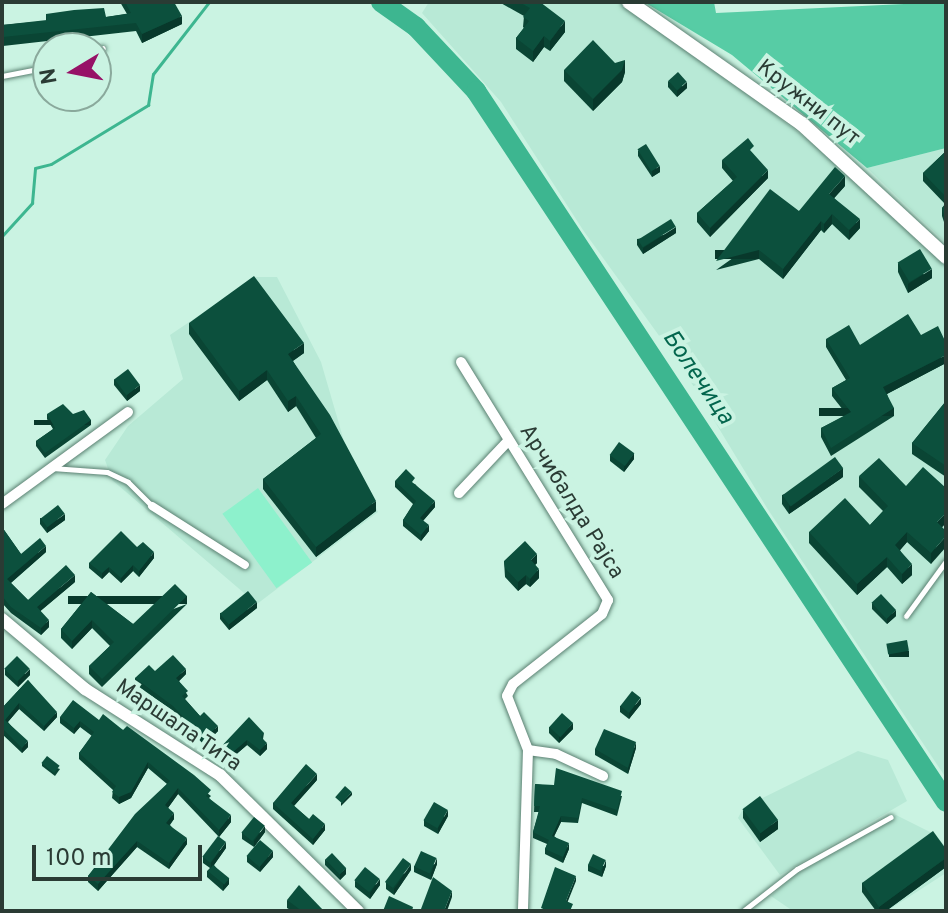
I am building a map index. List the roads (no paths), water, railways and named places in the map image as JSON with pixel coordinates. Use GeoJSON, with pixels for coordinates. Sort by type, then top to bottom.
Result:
{"type":"FeatureCollection","features":[{"type":"Feature","properties":{"kind":"main road","name":"Кружни пут"},"geometry":{"type":"LineString","coordinates":[[629,2],[802,124],[946,257]]}},
{"type":"Feature","properties":{"kind":"street","name":"Арчибалда Рајса"},"geometry":{"type":"LineString","coordinates":[[461,362],[608,600],[602,614],[509,688],[508,704],[528,750],[523,911]]}},
{"type":"Feature","properties":{"kind":"street"},"geometry":{"type":"LineString","coordinates":[[2,504],[128,412]]}},
{"type":"Feature","properties":{"kind":"street"},"geometry":{"type":"LineString","coordinates":[[459,493],[508,441]]}},
{"type":"Feature","properties":{"kind":"street"},"geometry":{"type":"LineString","coordinates":[[152,506],[245,565]]}},
{"type":"Feature","properties":{"kind":"street","name":"Маршала Тита"},"geometry":{"type":"LineString","coordinates":[[2,619],[85,689],[220,775],[358,911]]}},
{"type":"Feature","properties":{"kind":"street"},"geometry":{"type":"LineString","coordinates":[[528,750],[556,754],[603,776]]}},
{"type":"Feature","properties":{"kind":"lane"},"geometry":{"type":"LineString","coordinates":[[2,76],[32,70]]}},
{"type":"Feature","properties":{"kind":"lane"},"geometry":{"type":"LineString","coordinates":[[51,468],[107,472],[128,482],[152,506]]}},
{"type":"Feature","properties":{"kind":"lane"},"geometry":{"type":"LineString","coordinates":[[906,616],[946,561]]}},
{"type":"Feature","properties":{"kind":"lane"},"geometry":{"type":"LineString","coordinates":[[743,911],[797,869],[891,817]]}},
{"type":"Feature","properties":{"kind":"waterway"},"geometry":{"type":"LineString","coordinates":[[2,236],[32,203],[35,168],[51,164],[148,105],[153,74],[209,2]]}},
{"type":"Feature","properties":{"kind":"waterway","name":"Болечица"},"geometry":{"type":"LineString","coordinates":[[381,2],[416,27],[476,91],[946,802]]}}]}
